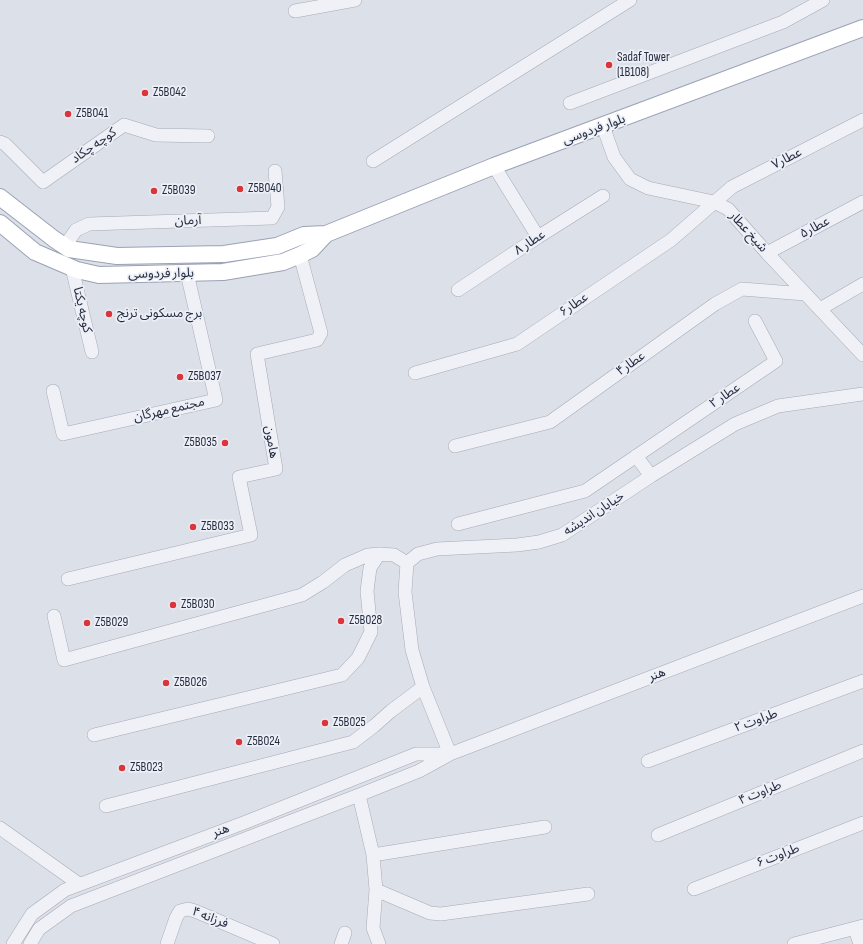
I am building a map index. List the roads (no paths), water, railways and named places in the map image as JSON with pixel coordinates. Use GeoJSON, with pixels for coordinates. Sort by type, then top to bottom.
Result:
{"type":"FeatureCollection","features":[{"type":"Feature","properties":{"kind":"main road","name":"بلوار فردوسی"},"geometry":{"type":"LineString","coordinates":[[0,197],[54,239],[69,248],[117,256],[224,254],[276,246],[304,235],[326,234],[494,166],[863,28]]}},
{"type":"Feature","properties":{"kind":"main road","name":"بلوار فردوسی"},"geometry":{"type":"LineString","coordinates":[[0,224],[35,252],[72,268],[99,275],[223,272],[282,262],[312,249],[326,234]]}},
{"type":"Feature","properties":{"kind":"street"},"geometry":{"type":"LineString","coordinates":[[295,11],[355,0]]}},
{"type":"Feature","properties":{"kind":"street"},"geometry":{"type":"LineString","coordinates":[[374,161],[630,0]]}},
{"type":"Feature","properties":{"kind":"street"},"geometry":{"type":"LineString","coordinates":[[570,103],[783,22],[823,0]]}},
{"type":"Feature","properties":{"kind":"street","name":"عطار۷"},"geometry":{"type":"LineString","coordinates":[[714,202],[732,187],[863,120]]}},
{"type":"Feature","properties":{"kind":"street","name":"کوچه چکاد"},"geometry":{"type":"LineString","coordinates":[[0,142],[5,144],[43,182],[124,125],[156,135],[208,136]]}},
{"type":"Feature","properties":{"kind":"street","name":"شیخ عطار"},"geometry":{"type":"LineString","coordinates":[[603,126],[614,157],[630,178],[648,188],[714,202],[728,209],[766,253],[863,355]]}},
{"type":"Feature","properties":{"kind":"street"},"geometry":{"type":"LineString","coordinates":[[494,166],[538,237]]}},
{"type":"Feature","properties":{"kind":"street","name":"آرمان"},"geometry":{"type":"LineString","coordinates":[[65,246],[76,230],[88,224],[272,218],[278,207],[275,170]]}},
{"type":"Feature","properties":{"kind":"street","name":"عطار ۸"},"geometry":{"type":"LineString","coordinates":[[458,290],[603,196]]}},
{"type":"Feature","properties":{"kind":"street","name":"عطار۶"},"geometry":{"type":"LineString","coordinates":[[415,373],[516,344],[671,240],[714,202]]}},
{"type":"Feature","properties":{"kind":"street","name":"عطار۵"},"geometry":{"type":"LineString","coordinates":[[766,253],[863,202]]}},
{"type":"Feature","properties":{"kind":"street","name":"هامون"},"geometry":{"type":"LineString","coordinates":[[68,579],[251,535],[239,478],[276,469],[257,354],[317,340],[321,333],[300,255]]}},
{"type":"Feature","properties":{"kind":"street","name":"کوچه یکتا"},"geometry":{"type":"LineString","coordinates":[[72,268],[92,352]]}},
{"type":"Feature","properties":{"kind":"street","name":"مجتمع مهرگان"},"geometry":{"type":"LineString","coordinates":[[53,391],[63,434],[216,400],[187,273]]}},
{"type":"Feature","properties":{"kind":"street"},"geometry":{"type":"LineString","coordinates":[[820,309],[863,284]]}},
{"type":"Feature","properties":{"kind":"street","name":"عطار۴"},"geometry":{"type":"LineString","coordinates":[[455,446],[550,422],[715,304],[742,289],[805,294]]}},
{"type":"Feature","properties":{"kind":"street","name":"عطار ۲"},"geometry":{"type":"LineString","coordinates":[[458,524],[585,491],[776,361],[755,321]]}},
{"type":"Feature","properties":{"kind":"street","name":"خیابان اندیشه"},"geometry":{"type":"LineString","coordinates":[[407,562],[418,554],[437,549],[517,545],[539,542],[562,535],[651,476],[735,424],[778,406],[863,394]]}},
{"type":"Feature","properties":{"kind":"street"},"geometry":{"type":"LineString","coordinates":[[636,456],[651,476]]}},
{"type":"Feature","properties":{"kind":"street"},"geometry":{"type":"LineString","coordinates":[[54,616],[64,660],[302,595],[324,582],[345,565],[368,554],[394,555],[407,562],[405,592],[412,650],[423,686],[450,754]]}},
{"type":"Feature","properties":{"kind":"street"},"geometry":{"type":"LineString","coordinates":[[94,735],[342,675],[358,658],[371,632],[367,591],[370,568],[379,554]]}},
{"type":"Feature","properties":{"kind":"street","name":"هنر"},"geometry":{"type":"LineString","coordinates":[[30,944],[39,928],[71,906],[419,771],[450,754],[863,596]]}},
{"type":"Feature","properties":{"kind":"street","name":"طراوت ۲"},"geometry":{"type":"LineString","coordinates":[[648,761],[863,681]]}},
{"type":"Feature","properties":{"kind":"street"},"geometry":{"type":"LineString","coordinates":[[106,806],[353,742],[423,686]]}},
{"type":"Feature","properties":{"kind":"street","name":"طراوت ۴"},"geometry":{"type":"LineString","coordinates":[[658,835],[863,751]]}},
{"type":"Feature","properties":{"kind":"street","name":"هنر"},"geometry":{"type":"LineString","coordinates":[[13,944],[32,914],[65,890],[246,822],[416,754],[450,754]]}},
{"type":"Feature","properties":{"kind":"street"},"geometry":{"type":"LineString","coordinates":[[359,795],[372,855],[376,890],[373,928],[379,944]]}},
{"type":"Feature","properties":{"kind":"street","name":"طراوت ۶"},"geometry":{"type":"LineString","coordinates":[[694,889],[863,823]]}},
{"type":"Feature","properties":{"kind":"street"},"geometry":{"type":"LineString","coordinates":[[372,855],[545,827]]}},
{"type":"Feature","properties":{"kind":"street"},"geometry":{"type":"LineString","coordinates":[[0,828],[79,884]]}},
{"type":"Feature","properties":{"kind":"street"},"geometry":{"type":"LineString","coordinates":[[376,890],[430,913],[441,914],[588,894]]}},
{"type":"Feature","properties":{"kind":"street","name":"فرزانه ۴"},"geometry":{"type":"LineString","coordinates":[[167,944],[180,911],[188,909],[195,910],[273,944]]}},
{"type":"Feature","properties":{"kind":"street"},"geometry":{"type":"LineString","coordinates":[[794,944],[859,927],[860,944]]}},
{"type":"Feature","properties":{"kind":"place","name":"Sadaf Tower (1B108)"},"geometry":{"type":"Point","coordinates":[609,65]}},
{"type":"Feature","properties":{"kind":"place","name":"Z5B042"},"geometry":{"type":"Point","coordinates":[145,93]}},
{"type":"Feature","properties":{"kind":"place","name":"Z5B041"},"geometry":{"type":"Point","coordinates":[68,114]}},
{"type":"Feature","properties":{"kind":"place","name":"Z5B040"},"geometry":{"type":"Point","coordinates":[240,189]}},
{"type":"Feature","properties":{"kind":"place","name":"Z5B039"},"geometry":{"type":"Point","coordinates":[154,191]}},
{"type":"Feature","properties":{"kind":"place","name":"برج مسکونی ترنج"},"geometry":{"type":"Point","coordinates":[109,314]}},
{"type":"Feature","properties":{"kind":"place","name":"Z5B037"},"geometry":{"type":"Point","coordinates":[180,377]}},
{"type":"Feature","properties":{"kind":"place","name":"Z5B035"},"geometry":{"type":"Point","coordinates":[225,443]}},
{"type":"Feature","properties":{"kind":"place","name":"Z5B033"},"geometry":{"type":"Point","coordinates":[193,527]}},
{"type":"Feature","properties":{"kind":"place","name":"Z5B030"},"geometry":{"type":"Point","coordinates":[173,605]}},
{"type":"Feature","properties":{"kind":"place","name":"Z5B028"},"geometry":{"type":"Point","coordinates":[341,621]}},
{"type":"Feature","properties":{"kind":"place","name":"Z5B029"},"geometry":{"type":"Point","coordinates":[87,623]}},
{"type":"Feature","properties":{"kind":"place","name":"Z5B026"},"geometry":{"type":"Point","coordinates":[166,683]}},
{"type":"Feature","properties":{"kind":"place","name":"Z5B025"},"geometry":{"type":"Point","coordinates":[325,723]}},
{"type":"Feature","properties":{"kind":"place","name":"Z5B024"},"geometry":{"type":"Point","coordinates":[239,742]}},
{"type":"Feature","properties":{"kind":"place","name":"Z5B023"},"geometry":{"type":"Point","coordinates":[122,768]}}]}
